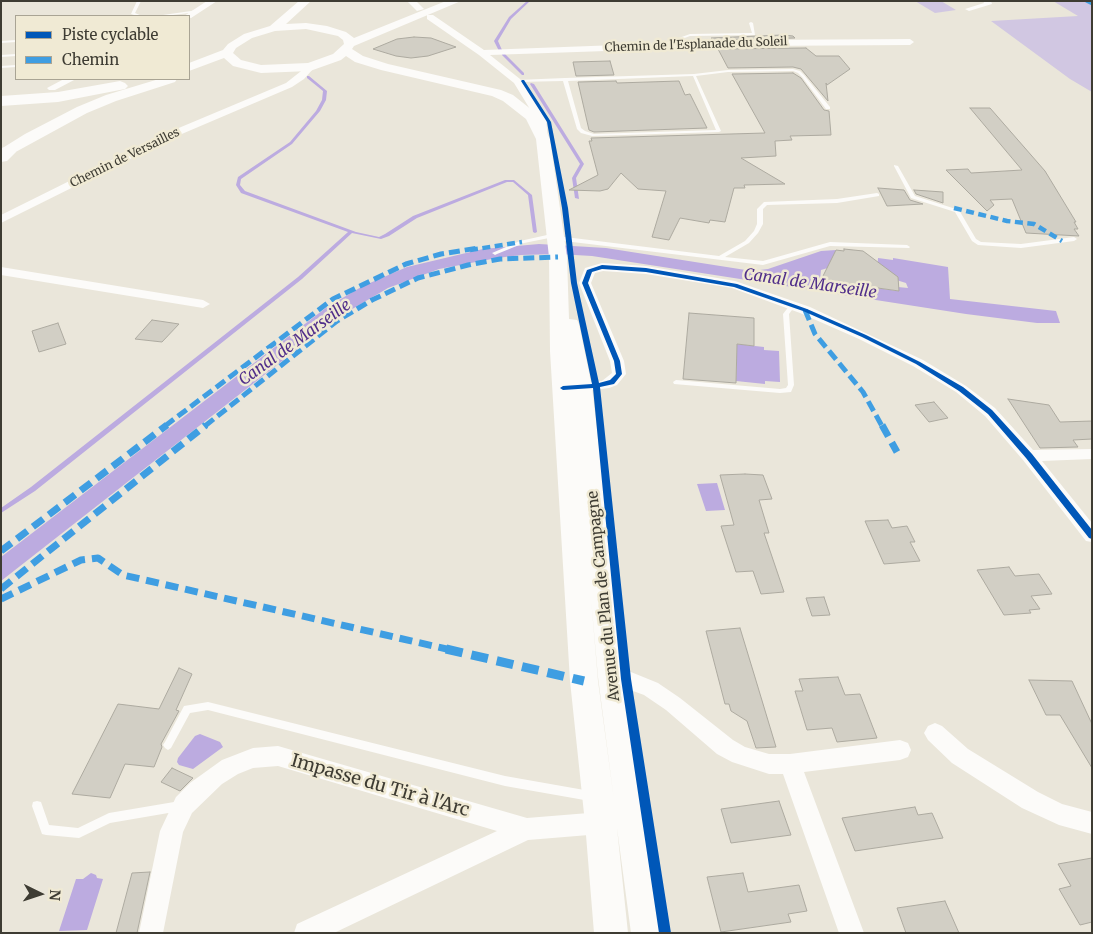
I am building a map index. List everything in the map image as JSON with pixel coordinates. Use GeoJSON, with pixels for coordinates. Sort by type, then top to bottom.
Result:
{"type":"FeatureCollection","features":[{"type":"Feature","properties":{"kind":"highway"},"geometry":{"type":"LineString","coordinates":[[1,101],[90,92],[120,86]]}},
{"type":"Feature","properties":{"kind":"highway"},"geometry":{"type":"LineString","coordinates":[[19,115],[90,92]]}},
{"type":"Feature","properties":{"kind":"main road"},"geometry":{"type":"LineString","coordinates":[[190,74],[243,66],[277,70],[310,67],[326,62],[348,47],[405,20],[456,1]]}},
{"type":"Feature","properties":{"kind":"main road"},"geometry":{"type":"LineString","coordinates":[[303,5],[295,19],[306,26]]}},
{"type":"Feature","properties":{"kind":"main road"},"geometry":{"type":"LineString","coordinates":[[274,28],[303,5]]}},
{"type":"Feature","properties":{"kind":"main road"},"geometry":{"type":"LineString","coordinates":[[190,67],[227,53],[239,40],[274,28],[306,26],[333,30],[373,28],[405,20]]}},
{"type":"Feature","properties":{"kind":"main road","name":"Avenue du Plan de Campagne"},"geometry":{"type":"LineString","coordinates":[[333,30],[348,38],[348,47],[360,59],[496,93],[508,98],[532,117],[543,139],[573,388],[648,933]]}},
{"type":"Feature","properties":{"kind":"main road"},"geometry":{"type":"LineString","coordinates":[[227,53],[230,58],[243,66]]}},
{"type":"Feature","properties":{"kind":"main road","name":"Avenue du Plan de Campagne"},"geometry":{"type":"LineString","coordinates":[[326,62],[386,67]]}},
{"type":"Feature","properties":{"kind":"main road"},"geometry":{"type":"LineString","coordinates":[[3,152],[60,110],[120,86],[143,80]]}},
{"type":"Feature","properties":{"kind":"main road"},"geometry":{"type":"LineString","coordinates":[[3,152],[82,110],[111,98],[168,80]]}},
{"type":"Feature","properties":{"kind":"main road","name":"Avenue du Plan de Campagne"},"geometry":{"type":"LineString","coordinates":[[573,388],[584,681],[611,933]]}},
{"type":"Feature","properties":{"kind":"street"},"geometry":{"type":"LineString","coordinates":[[190,15],[213,1]]}},
{"type":"Feature","properties":{"kind":"street"},"geometry":{"type":"LineString","coordinates":[[411,1],[420,10]]}},
{"type":"Feature","properties":{"kind":"street"},"geometry":{"type":"LineString","coordinates":[[968,10],[988,4],[987,1]]}},
{"type":"Feature","properties":{"kind":"street"},"geometry":{"type":"LineString","coordinates":[[430,17],[485,55],[502,79],[517,81],[541,119],[543,139]]}},
{"type":"Feature","properties":{"kind":"street","name":"Chemin de l'Esplanade du Soleil"},"geometry":{"type":"LineString","coordinates":[[485,55],[659,46],[816,41],[910,42]]}},
{"type":"Feature","properties":{"kind":"street","name":"Chemin de Versailles"},"geometry":{"type":"LineString","coordinates":[[1,220],[166,137],[289,85],[301,77],[310,67]]}},
{"type":"Feature","properties":{"kind":"street","name":"Chemin de Versailles"},"geometry":{"type":"LineString","coordinates":[[251,100],[284,80],[283,75],[277,70]]}},
{"type":"Feature","properties":{"kind":"street"},"geometry":{"type":"LineString","coordinates":[[52,88],[69,80]]}},
{"type":"Feature","properties":{"kind":"street"},"geometry":{"type":"LineString","coordinates":[[573,388],[612,382],[619,374],[617,361],[585,284],[586,274],[592,269],[602,267],[646,270],[681,284],[761,295],[864,336],[918,363],[961,389],[990,412],[1030,456],[1092,536]]}},
{"type":"Feature","properties":{"kind":"street"},"geometry":{"type":"LineString","coordinates":[[1,271],[203,304]]}},
{"type":"Feature","properties":{"kind":"street"},"geometry":{"type":"LineString","coordinates":[[1030,456],[1092,454]]}},
{"type":"Feature","properties":{"kind":"street"},"geometry":{"type":"LineString","coordinates":[[612,677],[626,679],[651,689],[673,704],[725,747],[740,755],[768,764],[790,764],[900,750]]}},
{"type":"Feature","properties":{"kind":"street"},"geometry":{"type":"LineString","coordinates":[[935,733],[960,756],[1030,800],[1059,814],[1092,823]]}},
{"type":"Feature","properties":{"kind":"street","name":"Impasse du Tir à l'Arc"},"geometry":{"type":"LineString","coordinates":[[151,933],[172,831],[184,805],[198,790],[230,767],[253,758],[278,756],[317,766],[526,829],[599,810]]}},
{"type":"Feature","properties":{"kind":"street"},"geometry":{"type":"LineString","coordinates":[[790,764],[852,933]]}},
{"type":"Feature","properties":{"kind":"street"},"geometry":{"type":"LineString","coordinates":[[306,933],[526,829]]}},
{"type":"Feature","properties":{"kind":"lane"},"geometry":{"type":"LineString","coordinates":[[136,15],[133,14],[139,1]]}},
{"type":"Feature","properties":{"kind":"lane"},"geometry":{"type":"LineString","coordinates":[[164,15],[197,10]]}},
{"type":"Feature","properties":{"kind":"lane"},"geometry":{"type":"LineString","coordinates":[[659,46],[690,35],[754,34],[751,23]]}},
{"type":"Feature","properties":{"kind":"lane"},"geometry":{"type":"LineString","coordinates":[[1,42],[15,41]]}},
{"type":"Feature","properties":{"kind":"lane"},"geometry":{"type":"LineString","coordinates":[[1,56],[15,55]]}},
{"type":"Feature","properties":{"kind":"lane"},"geometry":{"type":"LineString","coordinates":[[1,67],[15,66]]}},
{"type":"Feature","properties":{"kind":"lane"},"geometry":{"type":"LineString","coordinates":[[517,81],[694,75],[728,70],[780,69],[799,72],[828,108]]}},
{"type":"Feature","properties":{"kind":"lane"},"geometry":{"type":"LineString","coordinates":[[565,79],[579,129],[583,132],[594,135],[719,131],[694,75]]}},
{"type":"Feature","properties":{"kind":"lane"},"geometry":{"type":"LineString","coordinates":[[896,166],[913,197],[958,211],[974,240],[980,244],[1021,246],[1074,239]]}},
{"type":"Feature","properties":{"kind":"lane"},"geometry":{"type":"LineString","coordinates":[[719,258],[748,242],[760,224],[760,209],[766,203],[838,201],[877,195]]}},
{"type":"Feature","properties":{"kind":"lane"},"geometry":{"type":"LineString","coordinates":[[495,253],[522,242],[763,263],[830,244],[908,247]]}},
{"type":"Feature","properties":{"kind":"lane"},"geometry":{"type":"LineString","coordinates":[[676,382],[780,391],[789,390],[791,385],[786,314],[792,306]]}},
{"type":"Feature","properties":{"kind":"lane"},"geometry":{"type":"LineString","coordinates":[[168,745],[187,709],[208,706],[505,781],[599,810]]}},
{"type":"Feature","properties":{"kind":"lane"},"geometry":{"type":"LineString","coordinates":[[37,806],[46,830],[79,833],[109,818],[184,805]]}},
{"type":"Feature","properties":{"kind":"shaded area"},"geometry":{"type":"Polygon","coordinates":[[[915,1],[941,1],[956,10],[935,13],[915,1]]]}},
{"type":"Feature","properties":{"kind":"shaded area"},"geometry":{"type":"Polygon","coordinates":[[[1053,1],[1092,1],[1092,92],[1070,79],[991,21],[1078,16],[1053,1]]]}},
{"type":"Feature","properties":{"kind":"water","name":"Canal de Marseille"},"geometry":{"type":"Polygon","coordinates":[[[539,244],[606,248],[752,271],[768,269],[821,251],[836,250],[831,267],[821,270],[820,280],[898,291],[898,287],[908,288],[906,283],[877,274],[878,258],[893,260],[893,258],[948,267],[950,299],[1056,311],[1060,323],[1037,323],[966,314],[592,256],[558,254],[521,255],[439,269],[388,288],[337,318],[1,581],[1,557],[327,307],[363,286],[407,267],[483,249],[539,244]]]}},
{"type":"Feature","properties":{"kind":"water"},"geometry":{"type":"Polygon","coordinates":[[[737,344],[779,351],[780,382],[765,381],[765,384],[736,381],[737,344]]]}},
{"type":"Feature","properties":{"kind":"water"},"geometry":{"type":"Polygon","coordinates":[[[717,483],[725,510],[706,511],[697,484],[717,483]]]}},
{"type":"Feature","properties":{"kind":"water"},"geometry":{"type":"Polygon","coordinates":[[[200,734],[220,742],[223,747],[193,769],[179,765],[177,762],[178,758],[195,736],[200,734]]]}},
{"type":"Feature","properties":{"kind":"water"},"geometry":{"type":"Polygon","coordinates":[[[91,873],[96,875],[97,878],[103,879],[87,930],[59,931],[76,879],[83,879],[91,873]]]}},
{"type":"Feature","properties":{"kind":"building"},"geometry":{"type":"Polygon","coordinates":[[[783,35],[795,38],[713,40],[711,38],[783,35]]]}},
{"type":"Feature","properties":{"kind":"building"},"geometry":{"type":"Polygon","coordinates":[[[431,38],[456,47],[428,56],[411,58],[396,56],[373,49],[397,39],[431,38]]]}},
{"type":"Feature","properties":{"kind":"building"},"geometry":{"type":"Polygon","coordinates":[[[806,48],[816,56],[839,56],[850,69],[827,85],[826,83],[828,101],[801,69],[793,67],[728,68],[718,49],[806,48]]]}},
{"type":"Feature","properties":{"kind":"building"},"geometry":{"type":"Polygon","coordinates":[[[610,61],[614,75],[576,76],[573,62],[610,61]]]}},
{"type":"Feature","properties":{"kind":"building"},"geometry":{"type":"Polygon","coordinates":[[[793,73],[801,78],[824,110],[829,111],[831,135],[790,136],[792,140],[775,141],[776,156],[741,158],[785,184],[744,185],[745,188],[734,188],[725,222],[710,220],[709,223],[680,218],[669,240],[652,237],[666,191],[638,189],[621,173],[608,189],[600,191],[569,190],[598,175],[589,141],[592,141],[591,138],[765,133],[732,74],[793,73]]]}},
{"type":"Feature","properties":{"kind":"building"},"geometry":{"type":"Polygon","coordinates":[[[616,81],[617,83],[679,81],[685,95],[690,94],[707,128],[594,132],[589,130],[578,82],[616,81]]]}},
{"type":"Feature","properties":{"kind":"building"},"geometry":{"type":"Polygon","coordinates":[[[970,108],[990,108],[1045,171],[1076,222],[1074,222],[1078,229],[1074,229],[1079,236],[1026,233],[1012,199],[990,200],[994,205],[987,211],[946,170],[968,169],[971,173],[1022,170],[970,108]]]}},
{"type":"Feature","properties":{"kind":"building"},"geometry":{"type":"Polygon","coordinates":[[[878,188],[904,190],[910,200],[923,204],[887,206],[878,188]]]}},
{"type":"Feature","properties":{"kind":"building"},"geometry":{"type":"Polygon","coordinates":[[[914,190],[943,192],[943,203],[916,194],[914,190]]]}},
{"type":"Feature","properties":{"kind":"building"},"geometry":{"type":"Polygon","coordinates":[[[844,249],[863,251],[898,277],[899,291],[821,280],[836,250],[844,251],[844,249]]]}},
{"type":"Feature","properties":{"kind":"building"},"geometry":{"type":"Polygon","coordinates":[[[689,313],[754,318],[754,346],[737,344],[736,383],[683,379],[689,313]]]}},
{"type":"Feature","properties":{"kind":"building"},"geometry":{"type":"Polygon","coordinates":[[[152,320],[179,324],[162,342],[135,339],[152,320]]]}},
{"type":"Feature","properties":{"kind":"building"},"geometry":{"type":"Polygon","coordinates":[[[58,323],[66,344],[39,352],[32,331],[58,323]]]}},
{"type":"Feature","properties":{"kind":"building"},"geometry":{"type":"Polygon","coordinates":[[[1008,399],[1049,405],[1060,422],[1092,421],[1092,439],[1073,440],[1078,447],[1040,448],[1008,399]]]}},
{"type":"Feature","properties":{"kind":"building"},"geometry":{"type":"Polygon","coordinates":[[[934,402],[948,418],[929,422],[915,405],[934,402]]]}},
{"type":"Feature","properties":{"kind":"building"},"geometry":{"type":"Polygon","coordinates":[[[720,475],[763,475],[772,499],[759,500],[769,533],[764,533],[784,592],[761,594],[753,571],[736,572],[721,526],[734,525],[720,475]]]}},
{"type":"Feature","properties":{"kind":"building"},"geometry":{"type":"Polygon","coordinates":[[[888,520],[892,528],[907,526],[915,542],[910,542],[920,561],[884,564],[865,521],[888,520]]]}},
{"type":"Feature","properties":{"kind":"building"},"geometry":{"type":"Polygon","coordinates":[[[1009,567],[1015,576],[1039,574],[1052,594],[1031,596],[1040,609],[1029,610],[1031,613],[1004,615],[977,570],[1009,567]]]}},
{"type":"Feature","properties":{"kind":"building"},"geometry":{"type":"Polygon","coordinates":[[[824,597],[830,615],[812,616],[806,598],[824,597]]]}},
{"type":"Feature","properties":{"kind":"building"},"geometry":{"type":"Polygon","coordinates":[[[740,628],[776,747],[756,748],[747,721],[731,711],[729,704],[725,704],[706,631],[740,628]]]}},
{"type":"Feature","properties":{"kind":"building"},"geometry":{"type":"Polygon","coordinates":[[[179,668],[192,674],[176,710],[179,711],[161,744],[162,747],[154,767],[125,764],[110,798],[72,794],[118,704],[159,709],[179,668]]]}},
{"type":"Feature","properties":{"kind":"building"},"geometry":{"type":"Polygon","coordinates":[[[838,677],[845,695],[860,694],[877,738],[837,742],[832,728],[807,730],[795,691],[803,691],[799,679],[838,677]]]}},
{"type":"Feature","properties":{"kind":"building"},"geometry":{"type":"Polygon","coordinates":[[[1029,680],[1072,681],[1092,724],[1092,768],[1060,715],[1046,715],[1029,680]]]}},
{"type":"Feature","properties":{"kind":"building"},"geometry":{"type":"Polygon","coordinates":[[[172,768],[193,778],[180,791],[161,782],[172,768]]]}},
{"type":"Feature","properties":{"kind":"building"},"geometry":{"type":"Polygon","coordinates":[[[779,801],[791,835],[731,843],[721,809],[779,801]]]}},
{"type":"Feature","properties":{"kind":"building"},"geometry":{"type":"Polygon","coordinates":[[[915,807],[918,815],[932,813],[943,838],[855,851],[842,818],[915,807]]]}},
{"type":"Feature","properties":{"kind":"building"},"geometry":{"type":"Polygon","coordinates":[[[1092,858],[1092,922],[1080,925],[1059,889],[1071,886],[1058,864],[1092,858]]]}},
{"type":"Feature","properties":{"kind":"building"},"geometry":{"type":"Polygon","coordinates":[[[150,872],[137,933],[116,933],[132,873],[150,872]]]}},
{"type":"Feature","properties":{"kind":"building"},"geometry":{"type":"Polygon","coordinates":[[[743,873],[748,892],[799,885],[807,911],[788,914],[791,922],[721,932],[707,877],[743,873]]]}},
{"type":"Feature","properties":{"kind":"building"},"geometry":{"type":"Polygon","coordinates":[[[945,901],[959,933],[906,933],[897,908],[945,901]]]}},
{"type":"Feature","properties":{"kind":"waterway"},"geometry":{"type":"LineString","coordinates":[[500,50],[496,41],[510,18],[529,1]]}},
{"type":"Feature","properties":{"kind":"waterway"},"geometry":{"type":"LineString","coordinates":[[503,54],[523,74]]}},
{"type":"Feature","properties":{"kind":"waterway"},"geometry":{"type":"LineString","coordinates":[[308,77],[325,91],[324,100],[318,111],[291,143],[239,178],[238,185],[243,192],[355,233],[379,238],[415,217],[506,181],[514,181],[530,195],[535,232]]}},
{"type":"Feature","properties":{"kind":"waterway"},"geometry":{"type":"LineString","coordinates":[[532,84],[582,164],[574,178],[577,198]]}},
{"type":"Feature","properties":{"kind":"waterway"},"geometry":{"type":"LineString","coordinates":[[1,511],[33,489],[300,278],[351,232]]}},
{"type":"Feature","properties":{"kind":"marked path"},"geometry":{"type":"LineString","coordinates":[[1086,1],[1092,4]]}},
{"type":"Feature","properties":{"kind":"marked path"},"geometry":{"type":"LineString","coordinates":[[954,208],[1007,221],[1034,224],[1062,241]]}},
{"type":"Feature","properties":{"kind":"marked path"},"geometry":{"type":"LineString","coordinates":[[1,551],[333,299],[406,264],[441,254],[522,242]]}},
{"type":"Feature","properties":{"kind":"marked path"},"geometry":{"type":"LineString","coordinates":[[1,589],[337,321],[372,300],[418,278],[468,265],[500,259],[558,257]]}},
{"type":"Feature","properties":{"kind":"marked path"},"geometry":{"type":"LineString","coordinates":[[805,310],[815,334],[863,392],[897,452]]}},
{"type":"Feature","properties":{"kind":"marked path"},"geometry":{"type":"LineString","coordinates":[[1,599],[81,560],[98,558],[123,575],[584,681]]}},
{"type":"Feature","properties":{"kind":"cycle path"},"geometry":{"type":"LineString","coordinates":[[523,81],[549,122],[565,208],[574,283],[596,386],[626,679],[665,933]]}},
{"type":"Feature","properties":{"kind":"cycle path"},"geometry":{"type":"LineString","coordinates":[[563,388],[604,385],[612,382],[619,374],[617,361],[585,283],[589,271],[602,267],[646,270],[735,285],[805,310],[864,336],[918,363],[961,389],[990,412],[1029,456],[1092,536]]}}]}
